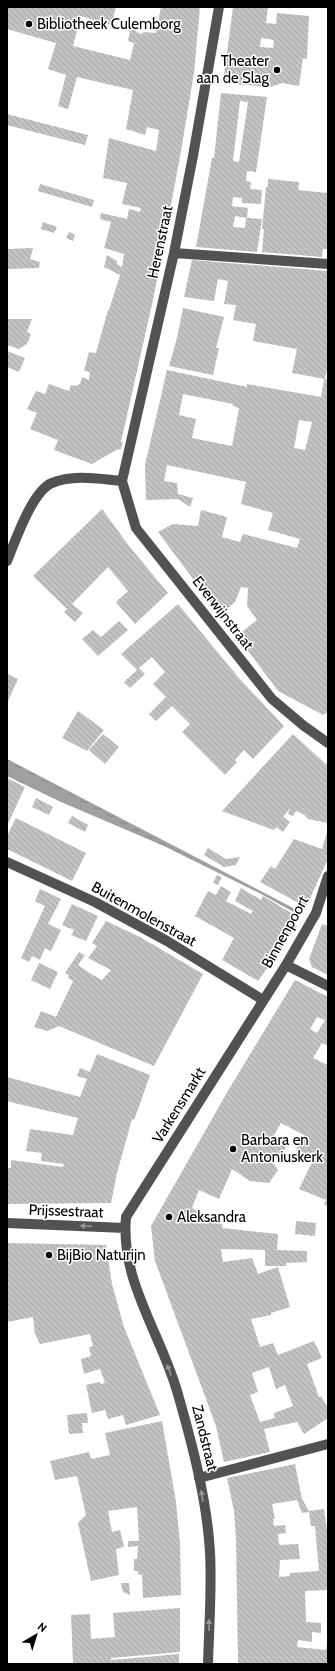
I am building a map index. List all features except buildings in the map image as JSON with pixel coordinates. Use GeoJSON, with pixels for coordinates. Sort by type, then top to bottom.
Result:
{"type":"FeatureCollection","features":[{"type":"Feature","properties":{"kind":"street","name":"Herenstraat"},"geometry":{"type":"LineString","coordinates":[[122,481],[174,253],[193,156],[219,7]]}},
{"type":"Feature","properties":{"kind":"street"},"geometry":{"type":"LineString","coordinates":[[174,253],[328,264]]}},
{"type":"Feature","properties":{"kind":"street"},"geometry":{"type":"LineString","coordinates":[[7,561],[34,500],[51,483],[78,478],[122,481]]}},
{"type":"Feature","properties":{"kind":"street","name":"Everwijnstraat"},"geometry":{"type":"LineString","coordinates":[[122,481],[136,528],[272,698],[304,726],[328,743]]}},
{"type":"Feature","properties":{"kind":"street","name":"Buitenmolenstraat"},"geometry":{"type":"LineString","coordinates":[[7,862],[95,902],[167,941],[263,1000]]}},
{"type":"Feature","properties":{"kind":"street","name":"Binnenpoort"},"geometry":{"type":"LineString","coordinates":[[263,1000],[286,965],[316,913],[328,876]]}},
{"type":"Feature","properties":{"kind":"street"},"geometry":{"type":"LineString","coordinates":[[286,965],[328,986]]}},
{"type":"Feature","properties":{"kind":"street","name":"Varkensmarkt"},"geometry":{"type":"LineString","coordinates":[[125,1228],[126,1217],[263,1000]]}},
{"type":"Feature","properties":{"kind":"street","name":"Prijssestraat"},"geometry":{"type":"LineString","coordinates":[[7,1223],[125,1228]]}},
{"type":"Feature","properties":{"kind":"street","name":"Zandstraat"},"geometry":{"type":"LineString","coordinates":[[125,1228],[125,1244],[137,1293],[159,1343],[179,1396],[199,1478],[210,1552],[208,1664]]}},
{"type":"Feature","properties":{"kind":"street"},"geometry":{"type":"LineString","coordinates":[[199,1478],[328,1444]]}},
{"type":"Feature","properties":{"kind":"water"},"geometry":{"type":"Polygon","coordinates":[[[7,759],[301,912],[299,915],[261,894],[164,846],[61,802],[7,776],[7,759]]]}},
{"type":"Feature","properties":{"kind":"place","name":"Bibliotheek Culemborg"},"geometry":{"type":"Point","coordinates":[29,24]}},
{"type":"Feature","properties":{"kind":"place","name":"Theater aan de Slag"},"geometry":{"type":"Point","coordinates":[277,70]}},
{"type":"Feature","properties":{"kind":"place","name":"Barbara en Antoniuskerk"},"geometry":{"type":"Point","coordinates":[233,1149]}},
{"type":"Feature","properties":{"kind":"place","name":"Aleksandra"},"geometry":{"type":"Point","coordinates":[169,1217]}},
{"type":"Feature","properties":{"kind":"place","name":"BijBio Naturijn"},"geometry":{"type":"Point","coordinates":[49,1255]}}]}
